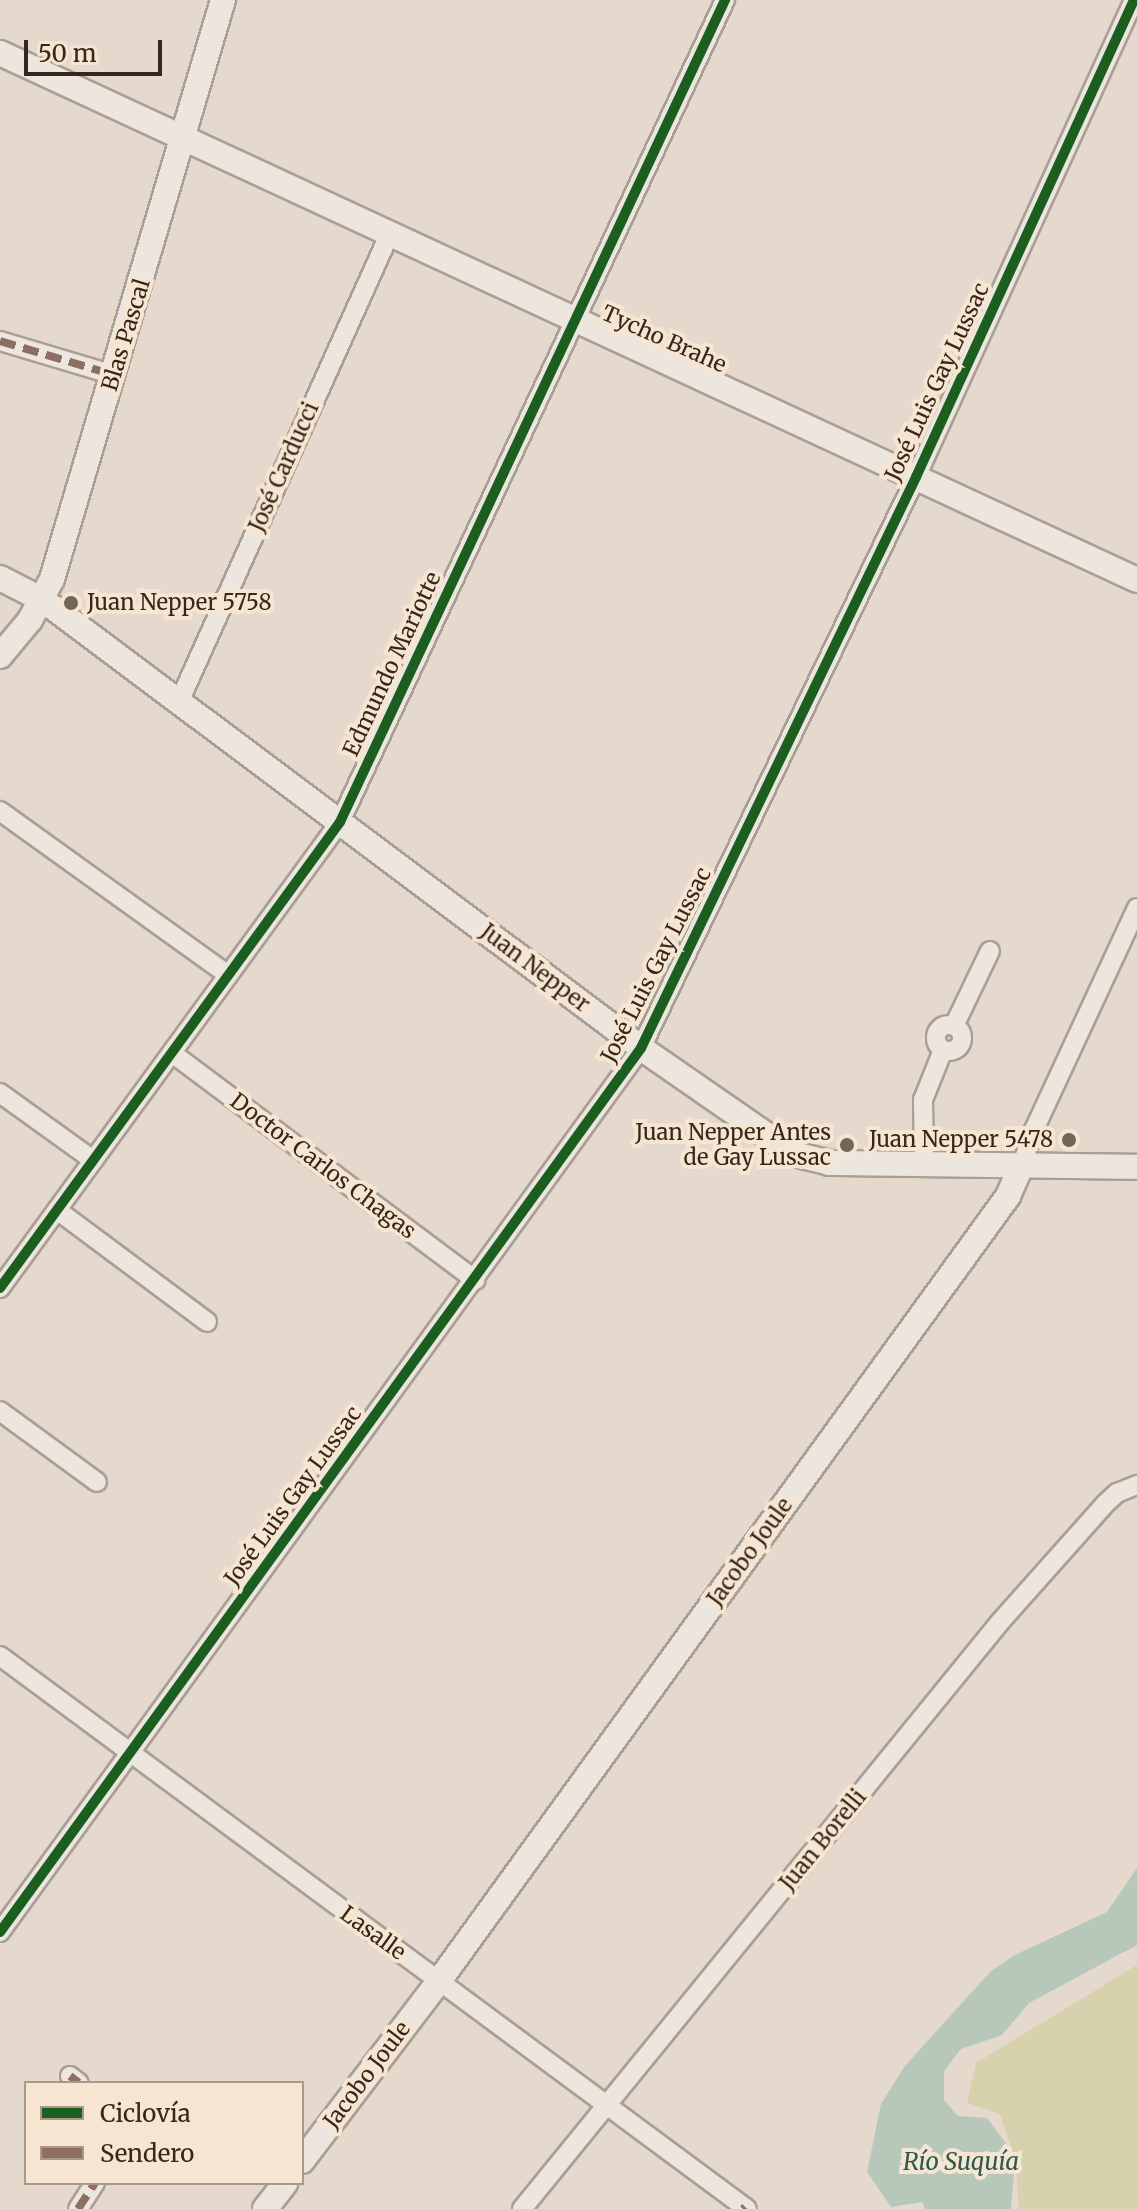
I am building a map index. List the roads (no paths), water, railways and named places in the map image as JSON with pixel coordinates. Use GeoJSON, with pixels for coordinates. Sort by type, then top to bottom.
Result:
{"type":"FeatureCollection","features":[{"type":"Feature","properties":{"kind":"main road","name":"Blas Pascal"},"geometry":{"type":"LineString","coordinates":[[0,656],[43,600],[114,375],[223,0]]}},
{"type":"Feature","properties":{"kind":"main road","name":"Tycho Brahe"},"geometry":{"type":"LineString","coordinates":[[0,53],[1137,580]]}},
{"type":"Feature","properties":{"kind":"main road","name":"Juan Nepper"},"geometry":{"type":"LineString","coordinates":[[0,578],[43,600],[641,1048],[802,1158],[829,1163],[1137,1167]]}},
{"type":"Feature","properties":{"kind":"main road","name":"Jacobo Joule"},"geometry":{"type":"LineString","coordinates":[[304,2158],[439,1981],[1008,1196],[1022,1165]]}},
{"type":"Feature","properties":{"kind":"main road"},"geometry":{"type":"LineString","coordinates":[[265,2209],[283,2185]]}},
{"type":"Feature","properties":{"kind":"street","name":"Edmundo Mariotte"},"geometry":{"type":"LineString","coordinates":[[0,1288],[340,822],[725,0]]}},
{"type":"Feature","properties":{"kind":"street","name":"José Luis Gay Lussac"},"geometry":{"type":"LineString","coordinates":[[0,1932],[641,1048],[916,477],[1134,0]]}},
{"type":"Feature","properties":{"kind":"street","name":"José Carducci"},"geometry":{"type":"LineString","coordinates":[[179,702],[390,233]]}},
{"type":"Feature","properties":{"kind":"street"},"geometry":{"type":"LineString","coordinates":[[0,341],[114,375]]}},
{"type":"Feature","properties":{"kind":"street"},"geometry":{"type":"LineString","coordinates":[[0,811],[228,975]]}},
{"type":"Feature","properties":{"kind":"street","name":"Jacobo Joule"},"geometry":{"type":"LineString","coordinates":[[1022,1165],[1033,1132],[1128,949],[1137,908]]}},
{"type":"Feature","properties":{"kind":"street"},"geometry":{"type":"LineString","coordinates":[[924,1164],[923,1100],[943,1050],[959,1046],[962,1035],[954,1026],[990,951]]}},
{"type":"Feature","properties":{"kind":"street","name":"Doctor Carlos Chagas"},"geometry":{"type":"LineString","coordinates":[[172,1053],[475,1280]]}},
{"type":"Feature","properties":{"kind":"street"},"geometry":{"type":"LineString","coordinates":[[0,1093],[93,1160]]}},
{"type":"Feature","properties":{"kind":"street"},"geometry":{"type":"LineString","coordinates":[[57,1210],[207,1322]]}},
{"type":"Feature","properties":{"kind":"street"},"geometry":{"type":"LineString","coordinates":[[0,1411],[97,1482]]}},
{"type":"Feature","properties":{"kind":"street","name":"Juan Borelli"},"geometry":{"type":"LineString","coordinates":[[522,2209],[1000,1622],[1105,1504],[1117,1493],[1137,1485]]}},
{"type":"Feature","properties":{"kind":"street","name":"Lasalle"},"geometry":{"type":"LineString","coordinates":[[0,1656],[745,2208]]}},
{"type":"Feature","properties":{"kind":"street"},"geometry":{"type":"LineString","coordinates":[[78,2209],[94,2185]]}},
{"type":"Feature","properties":{"kind":"water","name":"Río Suquía"},"geometry":{"type":"Polygon","coordinates":[[[1137,1868],[1137,1945],[1029,2003],[1002,2035],[961,2049],[944,2071],[944,2100],[958,2116],[987,2118],[1008,2146],[1014,2174],[1011,2209],[925,2209],[922,2202],[891,2207],[867,2172],[881,2104],[905,2066],[990,1972],[1013,1956],[1107,1912],[1137,1868]]]}},
{"type":"Feature","properties":{"kind":"place","name":"Juan Nepper 5758"},"geometry":{"type":"Point","coordinates":[71,603]}},
{"type":"Feature","properties":{"kind":"place","name":"Juan Nepper 5478"},"geometry":{"type":"Point","coordinates":[1069,1140]}},
{"type":"Feature","properties":{"kind":"place","name":"Juan Nepper Antes de Gay Lussac"},"geometry":{"type":"Point","coordinates":[847,1145]}}]}
